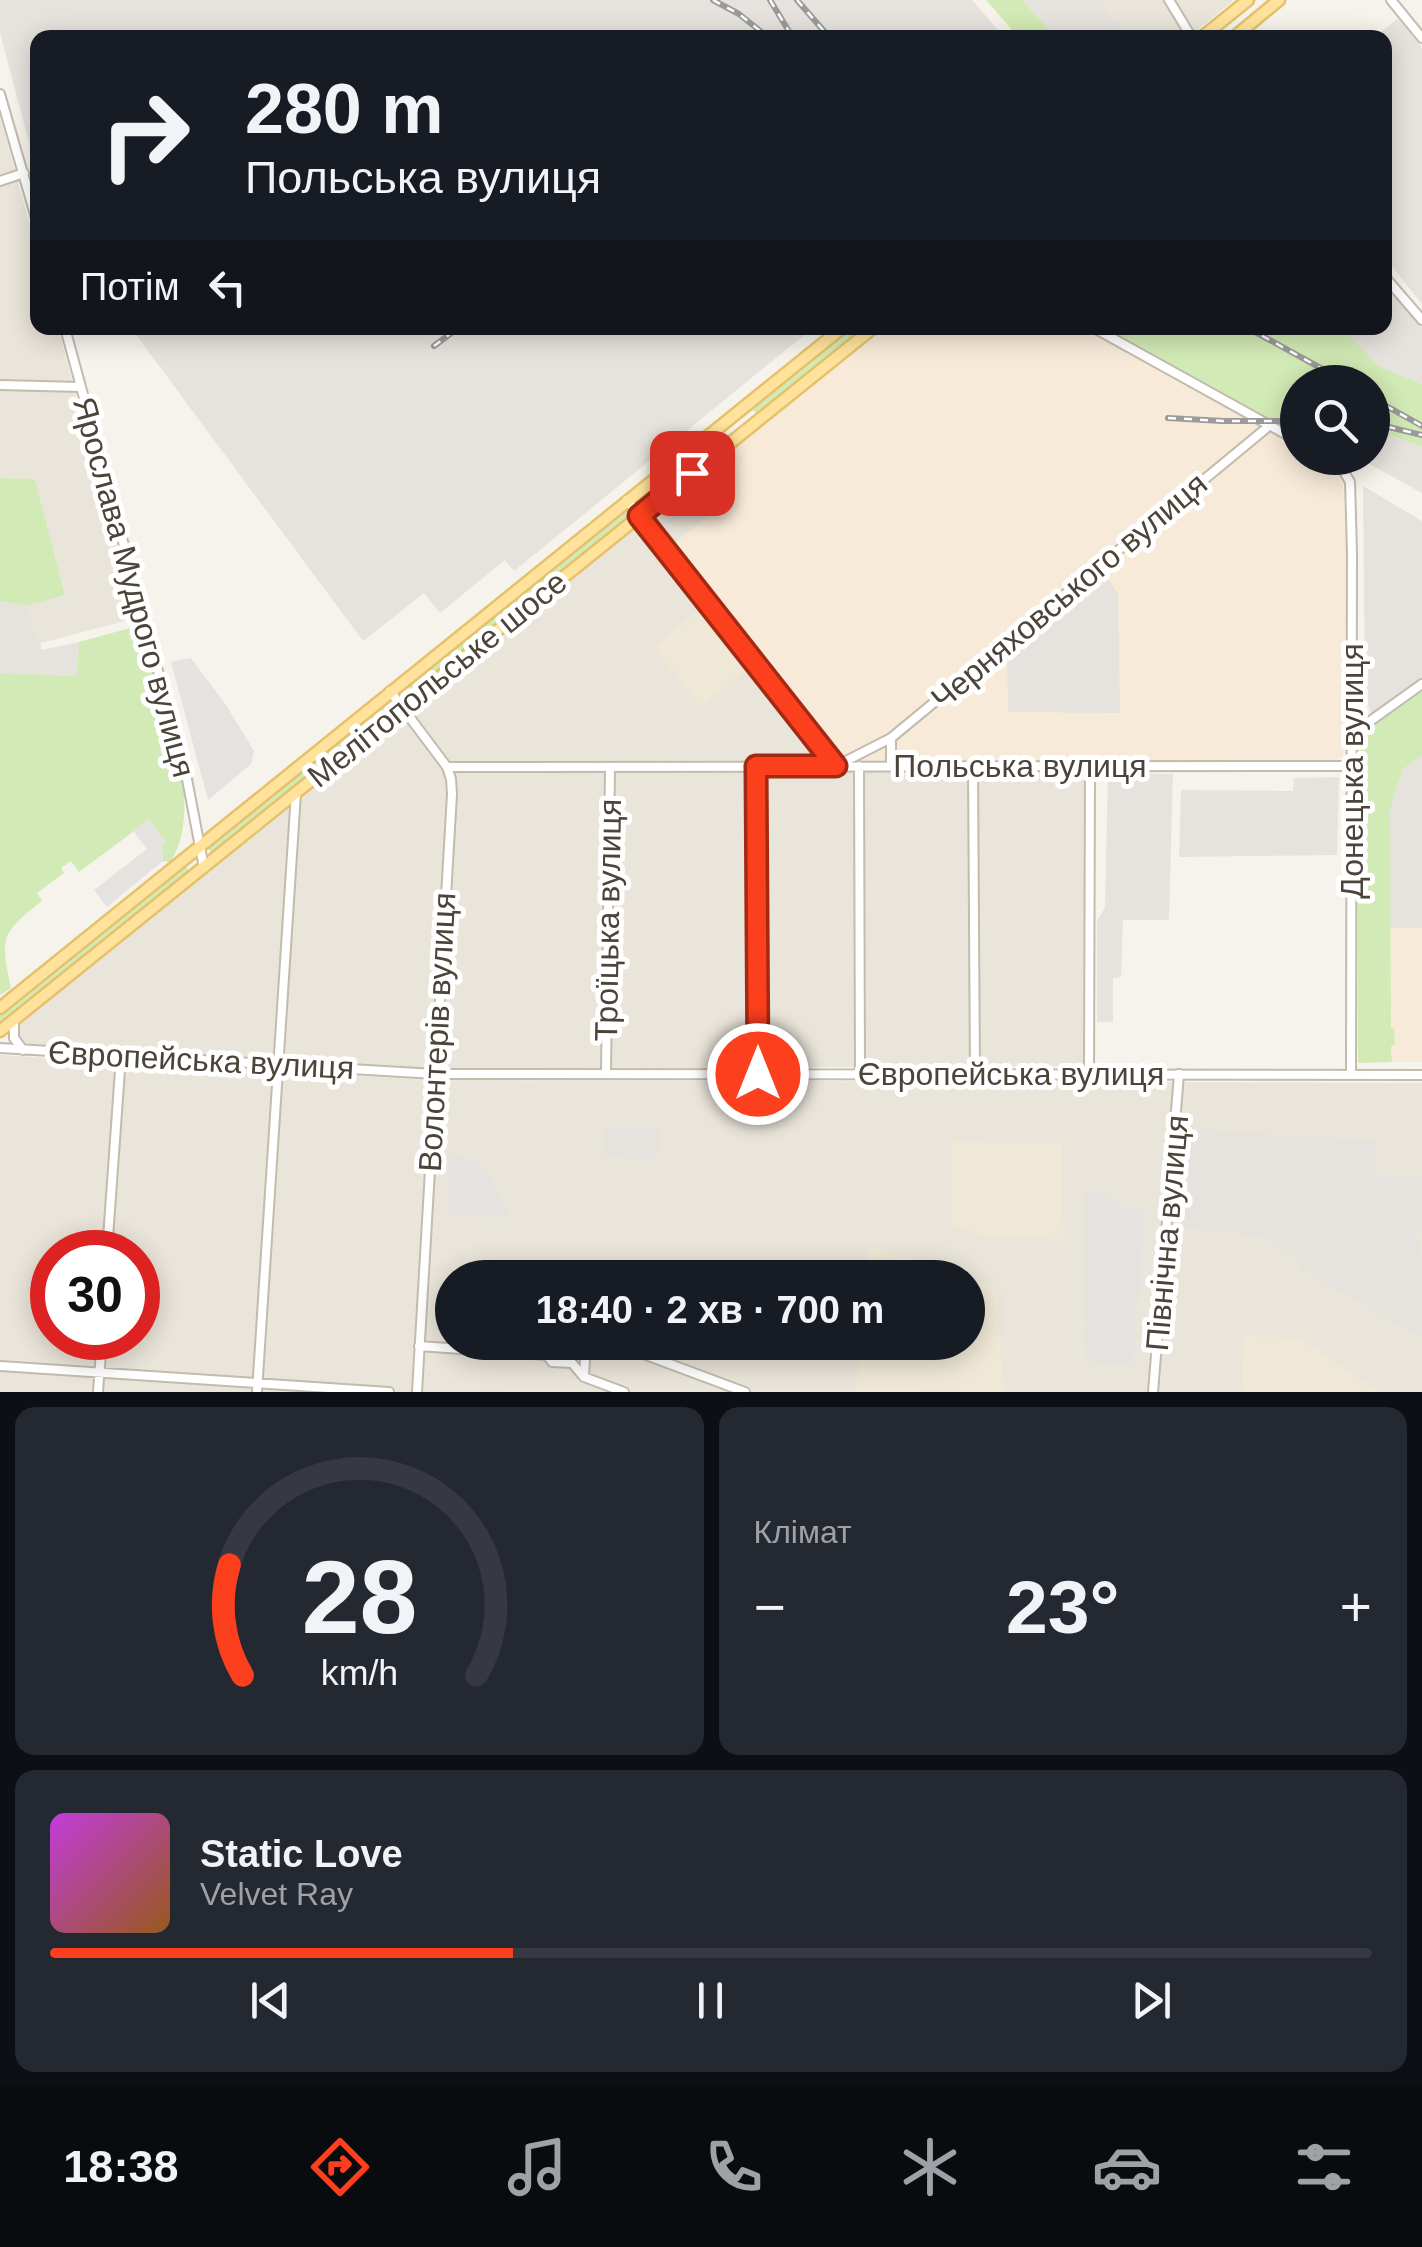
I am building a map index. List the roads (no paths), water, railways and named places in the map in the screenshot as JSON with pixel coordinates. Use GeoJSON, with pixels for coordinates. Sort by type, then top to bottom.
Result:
{"type":"FeatureCollection","features":[{"type":"Feature","properties":{"kind":"main road"},"geometry":{"type":"LineString","coordinates":[[1211,30],[1248,0]]}},
{"type":"Feature","properties":{"kind":"main road"},"geometry":{"type":"LineString","coordinates":[[1243,30],[1279,0]]}},
{"type":"Feature","properties":{"kind":"main road","name":"Мелітопольське шосе"},"geometry":{"type":"LineString","coordinates":[[0,1008],[833,335]]}},
{"type":"Feature","properties":{"kind":"main road","name":"Мелітопольське шосе"},"geometry":{"type":"LineString","coordinates":[[0,1032],[864,335]]}},
{"type":"Feature","properties":{"kind":"street"},"geometry":{"type":"LineString","coordinates":[[1169,0],[1187,30]]}},
{"type":"Feature","properties":{"kind":"street"},"geometry":{"type":"LineString","coordinates":[[1391,0],[1422,38]]}},
{"type":"Feature","properties":{"kind":"street"},"geometry":{"type":"LineString","coordinates":[[0,94],[30,195]]}},
{"type":"Feature","properties":{"kind":"street"},"geometry":{"type":"LineString","coordinates":[[0,181],[24,173]]}},
{"type":"Feature","properties":{"kind":"street"},"geometry":{"type":"LineString","coordinates":[[1392,285],[1422,320]]}},
{"type":"Feature","properties":{"kind":"street","name":"Ярослава Мудрого вулиця"},"geometry":{"type":"LineString","coordinates":[[67,335],[186,774],[204,868]]}},
{"type":"Feature","properties":{"kind":"street"},"geometry":{"type":"LineString","coordinates":[[1107,335],[1280,431]]}},
{"type":"Feature","properties":{"kind":"street"},"geometry":{"type":"LineString","coordinates":[[0,385],[80,387]]}},
{"type":"Feature","properties":{"kind":"street","name":"Черняховського вулиця"},"geometry":{"type":"LineString","coordinates":[[836,766],[890,738],[1270,426]]}},
{"type":"Feature","properties":{"kind":"street","name":"Донецька вулиця"},"geometry":{"type":"LineString","coordinates":[[1346,475],[1352,536],[1351,1074]]}},
{"type":"Feature","properties":{"kind":"street"},"geometry":{"type":"LineString","coordinates":[[627,500],[836,766]]}},
{"type":"Feature","properties":{"kind":"street"},"geometry":{"type":"LineString","coordinates":[[1352,734],[1422,684]]}},
{"type":"Feature","properties":{"kind":"street"},"geometry":{"type":"LineString","coordinates":[[390,691],[447,767]]}},
{"type":"Feature","properties":{"kind":"street"},"geometry":{"type":"LineString","coordinates":[[890,738],[891,766]]}},
{"type":"Feature","properties":{"kind":"street"},"geometry":{"type":"LineString","coordinates":[[756,766],[758,1074]]}},
{"type":"Feature","properties":{"kind":"street"},"geometry":{"type":"LineString","coordinates":[[859,766],[860,1074]]}},
{"type":"Feature","properties":{"kind":"street"},"geometry":{"type":"LineString","coordinates":[[973,766],[975,1074]]}},
{"type":"Feature","properties":{"kind":"street"},"geometry":{"type":"LineString","coordinates":[[1090,766],[1090,1074]]}},
{"type":"Feature","properties":{"kind":"street","name":"Польська вулиця"},"geometry":{"type":"LineString","coordinates":[[447,767],[1352,766]]}},
{"type":"Feature","properties":{"kind":"street","name":"Волонтерів вулиця"},"geometry":{"type":"LineString","coordinates":[[417,1392],[452,794],[447,767]]}},
{"type":"Feature","properties":{"kind":"street","name":"Троїцька вулиця"},"geometry":{"type":"LineString","coordinates":[[606,1074],[610,767]]}},
{"type":"Feature","properties":{"kind":"street"},"geometry":{"type":"LineString","coordinates":[[257,1387],[296,792]]}},
{"type":"Feature","properties":{"kind":"street"},"geometry":{"type":"LineString","coordinates":[[14,1020],[14,1038],[23,1050]]}},
{"type":"Feature","properties":{"kind":"street","name":"Європейська вулиця"},"geometry":{"type":"LineString","coordinates":[[0,1048],[435,1074],[1422,1074]]}},
{"type":"Feature","properties":{"kind":"street"},"geometry":{"type":"LineString","coordinates":[[109,1230],[120,1056]]}},
{"type":"Feature","properties":{"kind":"street","name":"Північна вулиця"},"geometry":{"type":"LineString","coordinates":[[1153,1392],[1180,1074]]}},
{"type":"Feature","properties":{"kind":"street"},"geometry":{"type":"LineString","coordinates":[[420,1346],[547,1354],[552,1362],[572,1363],[584,1377],[624,1392]]}},
{"type":"Feature","properties":{"kind":"street"},"geometry":{"type":"LineString","coordinates":[[98,1392],[101,1360]]}},
{"type":"Feature","properties":{"kind":"street"},"geometry":{"type":"LineString","coordinates":[[584,1377],[585,1360]]}},
{"type":"Feature","properties":{"kind":"street"},"geometry":{"type":"LineString","coordinates":[[659,1360],[745,1392]]}},
{"type":"Feature","properties":{"kind":"street"},"geometry":{"type":"LineString","coordinates":[[0,1366],[257,1387],[389,1392]]}},
{"type":"Feature","properties":{"kind":"railway"},"geometry":{"type":"LineString","coordinates":[[713,0],[759,30]]}},
{"type":"Feature","properties":{"kind":"railway"},"geometry":{"type":"LineString","coordinates":[[770,0],[788,30]]}},
{"type":"Feature","properties":{"kind":"railway"},"geometry":{"type":"LineString","coordinates":[[797,0],[823,30]]}},
{"type":"Feature","properties":{"kind":"railway"},"geometry":{"type":"LineString","coordinates":[[434,346],[449,335]]}},
{"type":"Feature","properties":{"kind":"railway"},"geometry":{"type":"LineString","coordinates":[[1261,335],[1315,365]]}},
{"type":"Feature","properties":{"kind":"railway"},"geometry":{"type":"LineString","coordinates":[[1390,408],[1422,426]]}},
{"type":"Feature","properties":{"kind":"railway"},"geometry":{"type":"LineString","coordinates":[[1168,418],[1280,421]]}},
{"type":"Feature","properties":{"kind":"railway"},"geometry":{"type":"LineString","coordinates":[[1390,427],[1422,435]]}}]}
